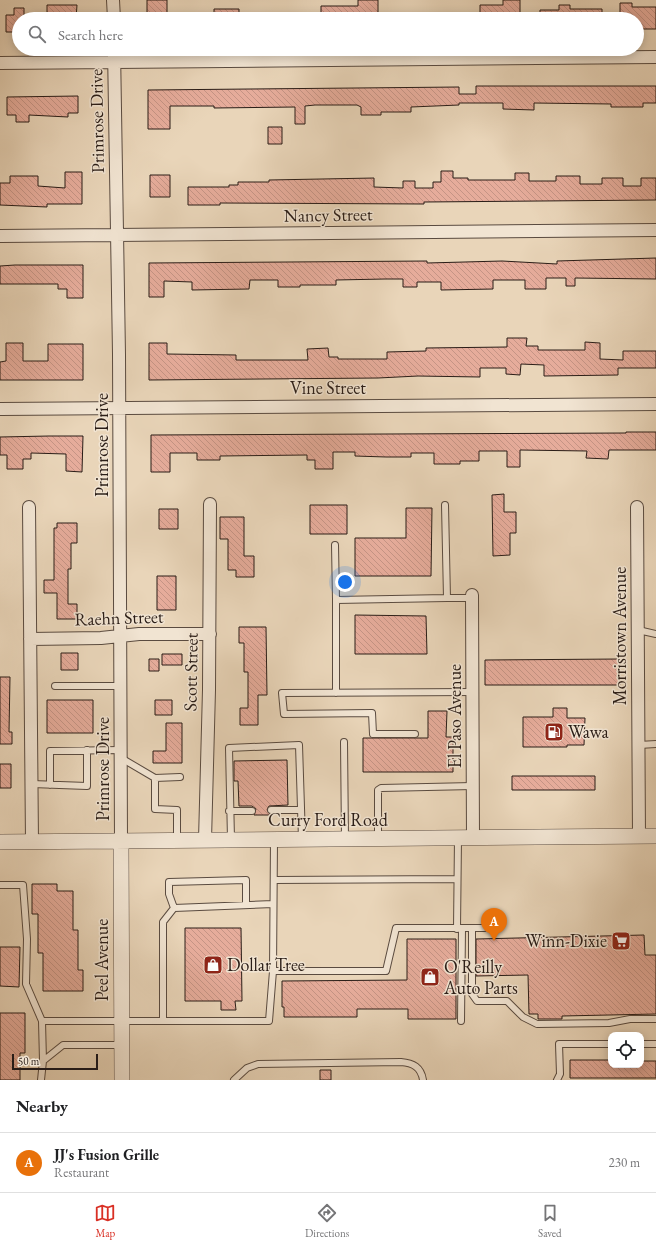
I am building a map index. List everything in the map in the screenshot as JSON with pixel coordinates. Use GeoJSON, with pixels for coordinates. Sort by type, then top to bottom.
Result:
{"type":"FeatureCollection","features":[{"type":"Feature","properties":{"kind":"street"},"geometry":{"type":"LineString","coordinates":[[113,0],[114,12]]}},
{"type":"Feature","properties":{"kind":"street","name":"Primrose Drive"},"geometry":{"type":"LineString","coordinates":[[114,56],[120,408],[121,840]]}},
{"type":"Feature","properties":{"kind":"street"},"geometry":{"type":"LineString","coordinates":[[0,63],[656,57]]}},
{"type":"Feature","properties":{"kind":"street","name":"Nancy Street"},"geometry":{"type":"LineString","coordinates":[[0,236],[656,230]]}},
{"type":"Feature","properties":{"kind":"street","name":"Vine Street"},"geometry":{"type":"LineString","coordinates":[[0,409],[656,404]]}},
{"type":"Feature","properties":{"kind":"street","name":"Scott Street"},"geometry":{"type":"LineString","coordinates":[[205,840],[210,634],[210,504]]}},
{"type":"Feature","properties":{"kind":"street"},"geometry":{"type":"LineString","coordinates":[[29,507],[32,842]]}},
{"type":"Feature","properties":{"kind":"street","name":"Morristown Avenue"},"geometry":{"type":"LineString","coordinates":[[638,507],[639,836]]}},
{"type":"Feature","properties":{"kind":"street","name":"El Paso Avenue"},"geometry":{"type":"LineString","coordinates":[[472,596],[473,838]]}},
{"type":"Feature","properties":{"kind":"street","name":"Raehn Street"},"geometry":{"type":"LineString","coordinates":[[30,639],[101,638],[139,634],[210,634]]}},
{"type":"Feature","properties":{"kind":"street","name":"Curry Ford Road"},"geometry":{"type":"LineString","coordinates":[[0,842],[656,836]]}},
{"type":"Feature","properties":{"kind":"street","name":"Peel Avenue"},"geometry":{"type":"LineString","coordinates":[[121,840],[122,1080]]}},
{"type":"Feature","properties":{"kind":"lane"},"geometry":{"type":"LineString","coordinates":[[445,505],[447,598]]}},
{"type":"Feature","properties":{"kind":"lane"},"geometry":{"type":"LineString","coordinates":[[336,545],[336,693]]}},
{"type":"Feature","properties":{"kind":"lane"},"geometry":{"type":"LineString","coordinates":[[336,600],[447,598],[472,596]]}},
{"type":"Feature","properties":{"kind":"lane"},"geometry":{"type":"LineString","coordinates":[[638,630],[656,634]]}},
{"type":"Feature","properties":{"kind":"lane"},"geometry":{"type":"LineString","coordinates":[[55,686],[121,686]]}},
{"type":"Feature","properties":{"kind":"lane"},"geometry":{"type":"LineString","coordinates":[[415,734],[373,734],[372,713],[284,714],[282,693],[473,692]]}},
{"type":"Feature","properties":{"kind":"lane"},"geometry":{"type":"LineString","coordinates":[[344,742],[345,839]]}},
{"type":"Feature","properties":{"kind":"lane"},"geometry":{"type":"LineString","coordinates":[[639,745],[656,744]]}},
{"type":"Feature","properties":{"kind":"lane"},"geometry":{"type":"LineString","coordinates":[[231,840],[229,811],[229,748],[299,745],[302,839]]}},
{"type":"Feature","properties":{"kind":"lane"},"geometry":{"type":"LineString","coordinates":[[50,785],[50,751],[87,750],[121,754],[155,778],[180,777]]}},
{"type":"Feature","properties":{"kind":"lane"},"geometry":{"type":"LineString","coordinates":[[32,784],[87,786],[87,750]]}},
{"type":"Feature","properties":{"kind":"lane"},"geometry":{"type":"LineString","coordinates":[[155,778],[155,810],[177,810],[177,840]]}},
{"type":"Feature","properties":{"kind":"lane"},"geometry":{"type":"LineString","coordinates":[[378,838],[378,790],[381,788],[473,786]]}},
{"type":"Feature","properties":{"kind":"lane"},"geometry":{"type":"LineString","coordinates":[[271,810],[301,810]]}},
{"type":"Feature","properties":{"kind":"lane"},"geometry":{"type":"LineString","coordinates":[[229,811],[252,811]]}},
{"type":"Feature","properties":{"kind":"lane"},"geometry":{"type":"LineString","coordinates":[[458,838],[457,879],[461,1021]]}},
{"type":"Feature","properties":{"kind":"lane"},"geometry":{"type":"LineString","coordinates":[[42,1021],[269,1021],[273,971],[274,839]]}},
{"type":"Feature","properties":{"kind":"lane"},"geometry":{"type":"LineString","coordinates":[[274,880],[457,879]]}},
{"type":"Feature","properties":{"kind":"lane"},"geometry":{"type":"LineString","coordinates":[[174,908],[169,894],[169,882],[246,880],[246,905]]}},
{"type":"Feature","properties":{"kind":"lane"},"geometry":{"type":"LineString","coordinates":[[0,885],[23,885],[27,939],[26,984],[42,1021],[43,1061],[41,1080]]}},
{"type":"Feature","properties":{"kind":"lane"},"geometry":{"type":"LineString","coordinates":[[163,1021],[163,922],[174,908],[273,904]]}},
{"type":"Feature","properties":{"kind":"lane"},"geometry":{"type":"LineString","coordinates":[[273,971],[386,971],[396,928],[484,928]]}},
{"type":"Feature","properties":{"kind":"lane"},"geometry":{"type":"LineString","coordinates":[[472,928],[472,994],[477,1001],[506,1001],[523,1017],[537,1024],[609,1023],[630,1020],[656,1019]]}},
{"type":"Feature","properties":{"kind":"lane"},"geometry":{"type":"LineString","coordinates":[[43,1061],[64,1044],[122,1044]]}},
{"type":"Feature","properties":{"kind":"lane"},"geometry":{"type":"LineString","coordinates":[[557,1080],[560,1074],[559,1044],[608,1044]]}},
{"type":"Feature","properties":{"kind":"lane"},"geometry":{"type":"LineString","coordinates":[[644,1044],[656,1044]]}},
{"type":"Feature","properties":{"kind":"lane"},"geometry":{"type":"LineString","coordinates":[[236,1079],[253,1065],[400,1062],[413,1063],[422,1075],[423,1080]]}},
{"type":"Feature","properties":{"kind":"building"},"geometry":{"type":"Polygon","coordinates":[[[147,0],[167,0],[167,12],[147,12],[147,0]]]}},
{"type":"Feature","properties":{"kind":"building"},"geometry":{"type":"Polygon","coordinates":[[[358,0],[378,0],[378,12],[321,12],[321,6],[358,6],[358,0]]]}},
{"type":"Feature","properties":{"kind":"building"},"geometry":{"type":"Polygon","coordinates":[[[503,0],[520,0],[520,12],[480,12],[480,5],[503,5],[503,0]]]}},
{"type":"Feature","properties":{"kind":"building"},"geometry":{"type":"Polygon","coordinates":[[[620,3],[632,3],[632,7],[656,7],[656,29],[644,29],[644,12],[620,12],[620,3]]]}},
{"type":"Feature","properties":{"kind":"building"},"geometry":{"type":"Polygon","coordinates":[[[47,5],[77,5],[76,12],[47,12],[47,5]]]}},
{"type":"Feature","properties":{"kind":"building"},"geometry":{"type":"Polygon","coordinates":[[[559,5],[570,5],[570,9],[602,9],[602,12],[540,12],[540,10],[559,10],[559,5]]]}},
{"type":"Feature","properties":{"kind":"building"},"geometry":{"type":"Polygon","coordinates":[[[14,8],[24,8],[24,12],[14,12],[14,8]]]}},
{"type":"Feature","properties":{"kind":"building"},"geometry":{"type":"Polygon","coordinates":[[[214,9],[239,9],[239,12],[214,12],[214,9]]]}},
{"type":"Feature","properties":{"kind":"building"},"geometry":{"type":"Polygon","coordinates":[[[6,15],[12,15],[12,32],[6,32],[6,15]]]}},
{"type":"Feature","properties":{"kind":"building"},"geometry":{"type":"Polygon","coordinates":[[[476,86],[656,86],[656,103],[643,103],[643,107],[611,107],[611,104],[534,103],[534,110],[503,109],[503,103],[459,103],[459,105],[411,107],[411,112],[381,112],[381,115],[361,115],[361,107],[357,105],[315,105],[305,106],[305,124],[295,124],[295,107],[214,108],[214,106],[170,106],[170,129],[148,129],[148,90],[459,87],[459,94],[476,94],[476,86]]]}},
{"type":"Feature","properties":{"kind":"building"},"geometry":{"type":"Polygon","coordinates":[[[78,96],[78,113],[68,113],[68,117],[29,115],[29,122],[16,122],[16,115],[7,115],[7,97],[78,96]]]}},
{"type":"Feature","properties":{"kind":"building"},"geometry":{"type":"Polygon","coordinates":[[[268,127],[282,127],[282,144],[268,144],[268,127]]]}},
{"type":"Feature","properties":{"kind":"building"},"geometry":{"type":"Polygon","coordinates":[[[441,171],[453,171],[453,178],[468,178],[468,180],[515,180],[515,173],[529,173],[529,181],[556,181],[556,176],[580,176],[580,184],[602,184],[602,178],[623,178],[623,186],[641,186],[641,178],[656,178],[656,200],[424,202],[424,204],[220,203],[220,205],[188,205],[188,187],[229,187],[229,185],[238,185],[238,182],[269,182],[269,180],[374,178],[374,187],[403,188],[403,181],[415,181],[415,188],[433,188],[433,182],[441,182],[441,171]]]}},
{"type":"Feature","properties":{"kind":"building"},"geometry":{"type":"Polygon","coordinates":[[[65,172],[82,172],[82,204],[47,204],[47,207],[0,205],[0,183],[10,183],[10,176],[38,176],[38,186],[65,188],[65,172]]]}},
{"type":"Feature","properties":{"kind":"building"},"geometry":{"type":"Polygon","coordinates":[[[150,175],[170,175],[170,197],[150,197],[150,175]]]}},
{"type":"Feature","properties":{"kind":"building"},"geometry":{"type":"Polygon","coordinates":[[[656,258],[656,279],[575,278],[575,286],[566,286],[566,278],[546,278],[546,289],[525,289],[525,280],[493,280],[493,289],[441,290],[441,282],[417,282],[417,287],[403,287],[403,279],[336,280],[336,285],[300,285],[300,287],[278,287],[278,280],[250,280],[249,289],[192,290],[192,282],[164,281],[164,297],[149,297],[149,263],[427,261],[427,263],[502,261],[557,264],[557,261],[656,258]]]}},
{"type":"Feature","properties":{"kind":"building"},"geometry":{"type":"Polygon","coordinates":[[[83,265],[83,298],[67,298],[67,289],[58,289],[58,284],[0,284],[0,266],[83,265]]]}},
{"type":"Feature","properties":{"kind":"building"},"geometry":{"type":"Polygon","coordinates":[[[507,338],[527,338],[526,346],[538,346],[538,350],[585,350],[585,342],[600,343],[600,359],[623,360],[623,351],[656,351],[656,368],[618,368],[618,375],[544,376],[544,365],[521,364],[520,375],[506,374],[506,368],[480,368],[480,377],[418,376],[378,378],[149,380],[149,343],[167,343],[167,354],[236,355],[236,360],[308,360],[307,349],[328,348],[329,357],[338,357],[338,359],[387,359],[387,352],[426,351],[426,348],[507,347],[507,338]]]}},
{"type":"Feature","properties":{"kind":"building"},"geometry":{"type":"Polygon","coordinates":[[[6,343],[23,343],[23,361],[48,361],[48,344],[83,344],[83,380],[0,380],[0,362],[6,361],[6,343]]]}},
{"type":"Feature","properties":{"kind":"building"},"geometry":{"type":"Polygon","coordinates":[[[656,432],[656,450],[609,450],[608,459],[586,458],[587,451],[520,450],[520,467],[507,467],[507,451],[479,451],[479,461],[460,461],[460,464],[434,464],[434,453],[411,453],[411,457],[386,457],[355,456],[355,452],[333,452],[333,469],[315,469],[315,460],[307,460],[307,455],[220,456],[220,460],[197,460],[197,453],[170,453],[170,472],[151,472],[151,435],[656,432]]]}},
{"type":"Feature","properties":{"kind":"building"},"geometry":{"type":"Polygon","coordinates":[[[83,436],[82,472],[66,471],[66,454],[31,453],[31,459],[23,459],[23,469],[7,469],[7,455],[0,455],[0,437],[83,436]]]}},
{"type":"Feature","properties":{"kind":"building"},"geometry":{"type":"Polygon","coordinates":[[[504,494],[504,512],[516,512],[516,533],[510,533],[510,555],[493,556],[492,495],[504,494]]]}},
{"type":"Feature","properties":{"kind":"building"},"geometry":{"type":"Polygon","coordinates":[[[310,505],[347,505],[347,534],[310,534],[310,505]]]}},
{"type":"Feature","properties":{"kind":"building"},"geometry":{"type":"Polygon","coordinates":[[[406,508],[432,508],[431,576],[355,576],[355,538],[406,538],[406,508]]]}},
{"type":"Feature","properties":{"kind":"building"},"geometry":{"type":"Polygon","coordinates":[[[159,509],[178,509],[178,529],[159,529],[159,509]]]}},
{"type":"Feature","properties":{"kind":"building"},"geometry":{"type":"Polygon","coordinates":[[[220,517],[244,517],[244,556],[254,556],[254,577],[236,577],[236,570],[228,570],[228,539],[220,539],[220,517]]]}},
{"type":"Feature","properties":{"kind":"building"},"geometry":{"type":"Polygon","coordinates":[[[57,523],[77,523],[77,543],[71,543],[71,569],[68,569],[68,604],[77,604],[77,619],[57,619],[57,593],[44,593],[44,580],[54,580],[54,528],[57,528],[57,523]]]}},
{"type":"Feature","properties":{"kind":"building"},"geometry":{"type":"Polygon","coordinates":[[[157,576],[176,576],[176,610],[157,610],[157,576]]]}},
{"type":"Feature","properties":{"kind":"building"},"geometry":{"type":"Polygon","coordinates":[[[355,615],[426,616],[427,654],[355,654],[355,615]]]}},
{"type":"Feature","properties":{"kind":"building"},"geometry":{"type":"Polygon","coordinates":[[[239,627],[266,627],[267,695],[258,695],[258,725],[240,725],[240,708],[248,708],[248,672],[244,672],[244,643],[239,643],[239,627]]]}},
{"type":"Feature","properties":{"kind":"building"},"geometry":{"type":"Polygon","coordinates":[[[61,653],[78,653],[78,670],[61,670],[61,653]]]}},
{"type":"Feature","properties":{"kind":"building"},"geometry":{"type":"Polygon","coordinates":[[[162,654],[182,654],[182,665],[162,665],[162,654]]]}},
{"type":"Feature","properties":{"kind":"building"},"geometry":{"type":"Polygon","coordinates":[[[149,659],[159,659],[159,671],[149,671],[149,659]]]}},
{"type":"Feature","properties":{"kind":"building"},"geometry":{"type":"Polygon","coordinates":[[[620,659],[620,685],[485,685],[485,660],[620,659]]]}},
{"type":"Feature","properties":{"kind":"building"},"geometry":{"type":"Polygon","coordinates":[[[0,677],[10,677],[9,732],[12,732],[12,744],[0,744],[0,677]]]}},
{"type":"Feature","properties":{"kind":"building"},"geometry":{"type":"Polygon","coordinates":[[[47,700],[93,700],[93,733],[47,733],[47,700]]]}},
{"type":"Feature","properties":{"kind":"building"},"geometry":{"type":"Polygon","coordinates":[[[155,700],[172,700],[172,715],[155,715],[155,700]]]}},
{"type":"Feature","properties":{"kind":"building"},"geometry":{"type":"Polygon","coordinates":[[[553,708],[567,708],[567,718],[585,718],[584,745],[567,745],[567,747],[523,747],[523,717],[553,717],[553,708]]]}},
{"type":"Feature","properties":{"kind":"building"},"geometry":{"type":"Polygon","coordinates":[[[428,711],[447,711],[446,737],[453,737],[453,772],[363,772],[363,738],[428,738],[428,711]]]}},
{"type":"Feature","properties":{"kind":"building"},"geometry":{"type":"Polygon","coordinates":[[[166,723],[182,723],[182,763],[153,763],[153,751],[166,751],[166,723]]]}},
{"type":"Feature","properties":{"kind":"building"},"geometry":{"type":"Polygon","coordinates":[[[287,760],[288,805],[269,806],[267,810],[271,815],[254,815],[256,809],[252,806],[239,806],[238,781],[234,781],[234,761],[287,760]]]}},
{"type":"Feature","properties":{"kind":"building"},"geometry":{"type":"Polygon","coordinates":[[[0,764],[11,764],[11,788],[0,788],[0,764]]]}},
{"type":"Feature","properties":{"kind":"building"},"geometry":{"type":"Polygon","coordinates":[[[512,776],[595,776],[595,790],[512,790],[512,776]]]}},
{"type":"Feature","properties":{"kind":"building"},"geometry":{"type":"Polygon","coordinates":[[[32,884],[57,884],[57,891],[73,891],[73,930],[78,930],[78,970],[83,970],[83,991],[43,991],[43,953],[38,953],[38,914],[32,914],[32,884]]]}},
{"type":"Feature","properties":{"kind":"building","name":"Dollar Tree"},"geometry":{"type":"Polygon","coordinates":[[[185,928],[241,928],[242,1001],[235,1001],[236,1010],[221,1010],[221,1001],[185,1001],[185,928]]]}},
{"type":"Feature","properties":{"kind":"building"},"geometry":{"type":"Polygon","coordinates":[[[644,935],[645,955],[656,955],[656,1014],[562,1016],[562,1019],[538,1019],[538,1014],[529,1014],[528,975],[476,976],[476,939],[644,935]]]}},
{"type":"Feature","properties":{"kind":"building"},"geometry":{"type":"Polygon","coordinates":[[[407,939],[456,939],[456,1019],[408,1019],[408,1009],[357,1009],[357,1017],[284,1017],[284,1007],[282,1007],[282,981],[407,980],[407,939]]]}},
{"type":"Feature","properties":{"kind":"building"},"geometry":{"type":"Polygon","coordinates":[[[0,947],[20,947],[19,987],[0,986],[0,947]]]}},
{"type":"Feature","properties":{"kind":"building"},"geometry":{"type":"Polygon","coordinates":[[[0,1013],[25,1013],[25,1053],[20,1053],[20,1080],[0,1080],[0,1013]]]}},
{"type":"Feature","properties":{"kind":"building"},"geometry":{"type":"Polygon","coordinates":[[[570,1060],[608,1060],[608,1068],[644,1068],[644,1061],[656,1061],[656,1078],[570,1078],[570,1060]]]}},
{"type":"Feature","properties":{"kind":"building"},"geometry":{"type":"Polygon","coordinates":[[[320,1070],[331,1070],[331,1080],[320,1080],[320,1070]]]}},
{"type":"Feature","properties":{"kind":"place","name":"Wawa"},"geometry":{"type":"Point","coordinates":[554,732]}},
{"type":"Feature","properties":{"kind":"place","name":"JJ's Fusion Grille"},"geometry":{"type":"Point","coordinates":[494,941]}},
{"type":"Feature","properties":{"kind":"place","name":"Winn-Dixie"},"geometry":{"type":"Point","coordinates":[621,941]}},
{"type":"Feature","properties":{"kind":"place","name":"Dollar Tree"},"geometry":{"type":"Point","coordinates":[213,965]}},
{"type":"Feature","properties":{"kind":"place","name":"O'Reilly Auto Parts"},"geometry":{"type":"Point","coordinates":[430,977]}}]}
